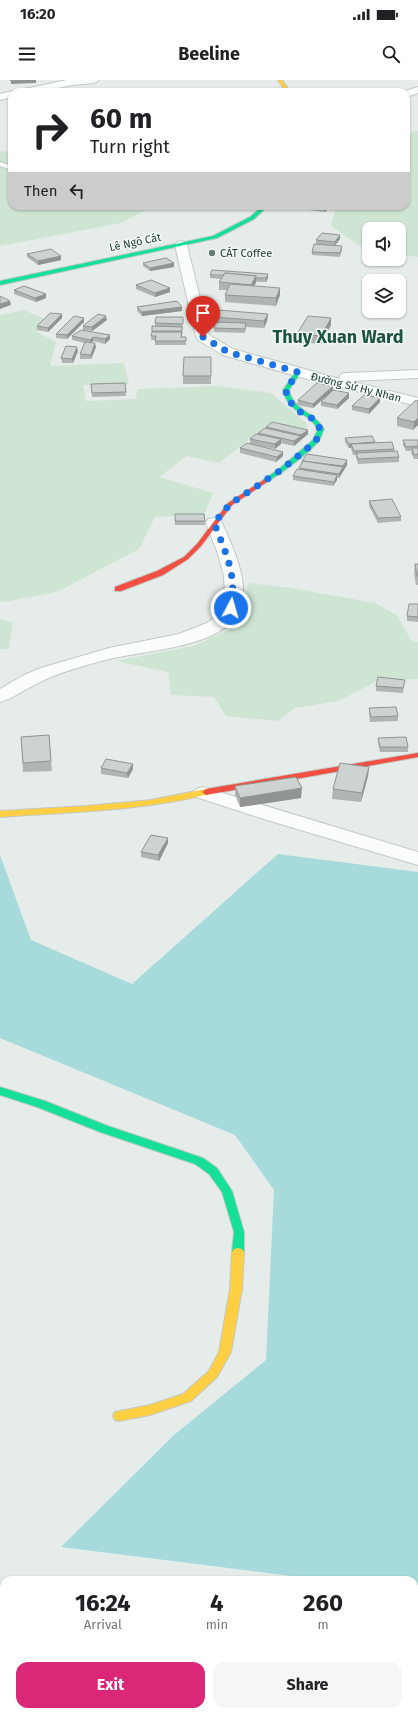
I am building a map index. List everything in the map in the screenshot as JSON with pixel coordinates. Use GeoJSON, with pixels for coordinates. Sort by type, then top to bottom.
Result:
{"type":"FeatureCollection","features":[{"type":"Feature","properties":{"kind":"street"},"geometry":{"type":"LineString","coordinates":[[43,88],[72,82],[94,80]]}},
{"type":"Feature","properties":{"kind":"street","name":"Lê Ngô Cát"},"geometry":{"type":"LineString","coordinates":[[0,283],[181,245],[215,236],[252,218],[261,210]]}},
{"type":"Feature","properties":{"kind":"street","name":"Đường Sử Hy Nhan"},"geometry":{"type":"LineString","coordinates":[[181,245],[203,337],[228,352],[319,378],[418,402]]}},
{"type":"Feature","properties":{"kind":"street"},"geometry":{"type":"LineString","coordinates":[[118,589],[160,574],[186,558],[199,546],[214,523],[230,504],[281,470],[316,441],[320,429],[318,424],[315,420],[297,410],[287,398],[286,390],[298,372]]}},
{"type":"Feature","properties":{"kind":"street"},"geometry":{"type":"LineString","coordinates":[[319,378],[418,374]]}},
{"type":"Feature","properties":{"kind":"street"},"geometry":{"type":"LineString","coordinates":[[0,696],[34,677],[71,664],[121,650],[177,641],[213,628],[224,619],[231,608],[234,594],[232,571],[214,523]]}},
{"type":"Feature","properties":{"kind":"street"},"geometry":{"type":"LineString","coordinates":[[0,814],[86,809],[151,803],[288,776],[418,755]]}},
{"type":"Feature","properties":{"kind":"street"},"geometry":{"type":"LineString","coordinates":[[203,793],[418,859]]}},
{"type":"Feature","properties":{"kind":"street"},"geometry":{"type":"LineString","coordinates":[[0,1091],[41,1104],[104,1129],[198,1161],[213,1171],[227,1191],[239,1232],[236,1289],[225,1352],[213,1374],[187,1398],[150,1410],[119,1416]]}},
{"type":"Feature","properties":{"kind":"green space"},"geometry":{"type":"Polygon","coordinates":[[[418,131],[418,257],[406,256],[406,222],[362,222],[362,248],[331,226],[335,210],[410,210],[410,134],[418,131]]]}},
{"type":"Feature","properties":{"kind":"green space"},"geometry":{"type":"Polygon","coordinates":[[[0,151],[8,152],[8,210],[146,210],[121,223],[0,246],[0,151]]]}},
{"type":"Feature","properties":{"kind":"green space"},"geometry":{"type":"Polygon","coordinates":[[[24,310],[47,320],[37,332],[56,342],[50,366],[124,363],[129,384],[83,385],[86,401],[135,399],[138,389],[216,386],[271,393],[306,423],[308,433],[269,424],[219,463],[187,456],[159,477],[213,493],[204,515],[155,517],[139,549],[57,592],[4,602],[0,601],[0,315],[24,310]]]}},
{"type":"Feature","properties":{"kind":"green space"},"geometry":{"type":"Polygon","coordinates":[[[248,583],[291,588],[375,603],[397,615],[411,640],[418,642],[418,679],[379,680],[339,701],[295,708],[278,721],[226,716],[214,697],[171,695],[168,672],[116,661],[193,646],[242,624],[248,583]]]}},
{"type":"Feature","properties":{"kind":"green space"},"geometry":{"type":"Polygon","coordinates":[[[0,619],[13,623],[9,649],[0,649],[0,619]]]}},
{"type":"Feature","properties":{"kind":"water"},"geometry":{"type":"Polygon","coordinates":[[[278,854],[418,872],[418,1576],[291,1576],[61,1547],[174,1435],[266,1360],[274,1190],[235,1135],[0,1038],[0,855],[31,940],[132,984],[278,854]]]}},
{"type":"Feature","properties":{"kind":"building"},"geometry":{"type":"Polygon","coordinates":[[[322,233],[340,235],[335,242],[316,240],[322,233]]]}},
{"type":"Feature","properties":{"kind":"building"},"geometry":{"type":"Polygon","coordinates":[[[314,244],[342,246],[340,253],[312,252],[314,244]]]}},
{"type":"Feature","properties":{"kind":"building"},"geometry":{"type":"Polygon","coordinates":[[[51,249],[61,256],[38,261],[27,254],[51,249]]]}},
{"type":"Feature","properties":{"kind":"building"},"geometry":{"type":"Polygon","coordinates":[[[166,258],[174,263],[150,268],[143,263],[166,258]]]}},
{"type":"Feature","properties":{"kind":"building"},"geometry":{"type":"Polygon","coordinates":[[[212,270],[268,274],[266,278],[256,278],[256,276],[225,273],[223,275],[210,275],[212,270]]]}},
{"type":"Feature","properties":{"kind":"building"},"geometry":{"type":"Polygon","coordinates":[[[225,273],[256,276],[251,285],[219,282],[225,273]]]}},
{"type":"Feature","properties":{"kind":"building"},"geometry":{"type":"Polygon","coordinates":[[[151,280],[170,288],[155,293],[136,285],[151,280]]]}},
{"type":"Feature","properties":{"kind":"building"},"geometry":{"type":"Polygon","coordinates":[[[230,284],[280,288],[276,298],[225,295],[230,284]]]}},
{"type":"Feature","properties":{"kind":"building"},"geometry":{"type":"Polygon","coordinates":[[[24,286],[46,294],[35,298],[14,290],[24,286]]]}},
{"type":"Feature","properties":{"kind":"building"},"geometry":{"type":"Polygon","coordinates":[[[0,296],[10,301],[0,304],[0,296]]]}},
{"type":"Feature","properties":{"kind":"building"},"geometry":{"type":"Polygon","coordinates":[[[177,301],[182,307],[142,312],[137,307],[177,301]]]}},
{"type":"Feature","properties":{"kind":"building"},"geometry":{"type":"Polygon","coordinates":[[[218,310],[268,314],[264,321],[214,317],[218,310]]]}},
{"type":"Feature","properties":{"kind":"building"},"geometry":{"type":"Polygon","coordinates":[[[50,313],[62,314],[48,328],[37,326],[50,313]]]}},
{"type":"Feature","properties":{"kind":"building"},"geometry":{"type":"Polygon","coordinates":[[[98,314],[106,316],[92,327],[83,326],[98,314]]]}},
{"type":"Feature","properties":{"kind":"building"},"geometry":{"type":"Polygon","coordinates":[[[74,316],[84,318],[67,335],[56,334],[74,316]]]}},
{"type":"Feature","properties":{"kind":"building"},"geometry":{"type":"Polygon","coordinates":[[[308,316],[331,318],[321,336],[297,334],[308,316]]]}},
{"type":"Feature","properties":{"kind":"building"},"geometry":{"type":"Polygon","coordinates":[[[156,317],[183,317],[183,324],[155,323],[156,317]]]}},
{"type":"Feature","properties":{"kind":"building"},"geometry":{"type":"Polygon","coordinates":[[[215,322],[246,323],[245,329],[214,328],[215,322]]]}},
{"type":"Feature","properties":{"kind":"building"},"geometry":{"type":"Polygon","coordinates":[[[152,326],[182,327],[182,331],[152,331],[152,326]]]}},
{"type":"Feature","properties":{"kind":"building"},"geometry":{"type":"Polygon","coordinates":[[[81,330],[110,335],[105,339],[93,337],[90,340],[72,336],[81,330]]]}},
{"type":"Feature","properties":{"kind":"building"},"geometry":{"type":"Polygon","coordinates":[[[152,332],[182,332],[181,337],[186,337],[186,341],[155,341],[156,336],[151,336],[152,332]]]}},
{"type":"Feature","properties":{"kind":"building"},"geometry":{"type":"Polygon","coordinates":[[[85,342],[95,343],[91,355],[80,354],[85,342]]]}},
{"type":"Feature","properties":{"kind":"building"},"geometry":{"type":"Polygon","coordinates":[[[66,346],[77,347],[72,359],[61,358],[66,346]]]}},
{"type":"Feature","properties":{"kind":"building"},"geometry":{"type":"Polygon","coordinates":[[[184,357],[211,357],[211,376],[183,376],[184,357]]]}},
{"type":"Feature","properties":{"kind":"building"},"geometry":{"type":"Polygon","coordinates":[[[125,383],[126,392],[92,393],[91,384],[125,383]]]}},
{"type":"Feature","properties":{"kind":"building"},"geometry":{"type":"Polygon","coordinates":[[[317,383],[333,386],[313,404],[298,400],[317,383]]]}},
{"type":"Feature","properties":{"kind":"building"},"geometry":{"type":"Polygon","coordinates":[[[333,390],[349,393],[337,405],[321,402],[333,390]]]}},
{"type":"Feature","properties":{"kind":"building"},"geometry":{"type":"Polygon","coordinates":[[[364,395],[380,398],[369,409],[352,406],[364,395]]]}},
{"type":"Feature","properties":{"kind":"building"},"geometry":{"type":"Polygon","coordinates":[[[416,400],[418,401],[418,418],[414,422],[397,418],[416,400]]]}},
{"type":"Feature","properties":{"kind":"building"},"geometry":{"type":"Polygon","coordinates":[[[272,422],[308,430],[301,435],[266,427],[272,422]]]}},
{"type":"Feature","properties":{"kind":"building"},"geometry":{"type":"Polygon","coordinates":[[[265,428],[301,436],[294,441],[258,433],[265,428]]]}},
{"type":"Feature","properties":{"kind":"building"},"geometry":{"type":"Polygon","coordinates":[[[256,434],[281,439],[275,444],[250,439],[256,434]]]}},
{"type":"Feature","properties":{"kind":"building"},"geometry":{"type":"Polygon","coordinates":[[[372,436],[375,442],[349,444],[345,438],[372,436]]]}},
{"type":"Feature","properties":{"kind":"building"},"geometry":{"type":"Polygon","coordinates":[[[403,440],[418,440],[418,446],[406,447],[403,440]]]}},
{"type":"Feature","properties":{"kind":"building"},"geometry":{"type":"Polygon","coordinates":[[[392,442],[394,449],[354,451],[351,444],[392,442]]]}},
{"type":"Feature","properties":{"kind":"building"},"geometry":{"type":"Polygon","coordinates":[[[247,443],[283,452],[277,457],[240,448],[247,443]]]}},
{"type":"Feature","properties":{"kind":"building"},"geometry":{"type":"Polygon","coordinates":[[[412,448],[418,448],[418,454],[414,455],[412,448]]]}},
{"type":"Feature","properties":{"kind":"building"},"geometry":{"type":"Polygon","coordinates":[[[397,451],[399,457],[358,459],[356,453],[397,451]]]}},
{"type":"Feature","properties":{"kind":"building"},"geometry":{"type":"Polygon","coordinates":[[[307,454],[347,460],[343,466],[302,461],[307,454]]]}},
{"type":"Feature","properties":{"kind":"building"},"geometry":{"type":"Polygon","coordinates":[[[303,461],[343,467],[339,474],[299,468],[303,461]]]}},
{"type":"Feature","properties":{"kind":"building"},"geometry":{"type":"Polygon","coordinates":[[[297,469],[337,475],[334,482],[293,476],[297,469]]]}},
{"type":"Feature","properties":{"kind":"building"},"geometry":{"type":"Polygon","coordinates":[[[392,499],[401,517],[378,518],[369,501],[392,499]]]}},
{"type":"Feature","properties":{"kind":"building"},"geometry":{"type":"Polygon","coordinates":[[[175,514],[204,514],[205,521],[175,521],[175,514]]]}},
{"type":"Feature","properties":{"kind":"building"},"geometry":{"type":"Polygon","coordinates":[[[415,564],[418,564],[418,576],[417,576],[415,564]]]}},
{"type":"Feature","properties":{"kind":"building"},"geometry":{"type":"Polygon","coordinates":[[[409,604],[418,604],[418,617],[407,616],[409,604]]]}},
{"type":"Feature","properties":{"kind":"building"},"geometry":{"type":"Polygon","coordinates":[[[378,677],[405,680],[403,688],[376,686],[378,677]]]}},
{"type":"Feature","properties":{"kind":"building"},"geometry":{"type":"Polygon","coordinates":[[[396,707],[398,716],[371,717],[369,708],[396,707]]]}},
{"type":"Feature","properties":{"kind":"building"},"geometry":{"type":"Polygon","coordinates":[[[49,735],[51,761],[23,763],[21,737],[49,735]]]}},
{"type":"Feature","properties":{"kind":"building"},"geometry":{"type":"Polygon","coordinates":[[[406,737],[408,747],[380,747],[378,738],[406,737]]]}},
{"type":"Feature","properties":{"kind":"building"},"geometry":{"type":"Polygon","coordinates":[[[106,759],[133,764],[127,773],[101,768],[106,759]]]}},
{"type":"Feature","properties":{"kind":"building"},"geometry":{"type":"Polygon","coordinates":[[[340,763],[369,767],[362,793],[333,789],[340,763]]]}},
{"type":"Feature","properties":{"kind":"building"},"geometry":{"type":"Polygon","coordinates":[[[296,777],[302,788],[240,798],[235,786],[296,777]]]}},
{"type":"Feature","properties":{"kind":"building"},"geometry":{"type":"Polygon","coordinates":[[[151,835],[168,838],[158,855],[141,852],[151,835]]]}},
{"type":"Feature","properties":{"kind":"traffic: fast"},"geometry":{"type":"LineString","coordinates":[[0,283],[215,237],[252,218],[261,210]]}},
{"type":"Feature","properties":{"kind":"traffic: fast"},"geometry":{"type":"LineString","coordinates":[[265,481],[281,470],[316,441],[321,429],[317,422],[290,402],[286,390],[298,372]]}},
{"type":"Feature","properties":{"kind":"traffic: fast"},"geometry":{"type":"LineString","coordinates":[[0,1091],[41,1104],[104,1129],[199,1161],[213,1171],[227,1191],[239,1232],[238,1252]]}},
{"type":"Feature","properties":{"kind":"traffic: slow"},"geometry":{"type":"LineString","coordinates":[[280,80],[285,88]]}},
{"type":"Feature","properties":{"kind":"traffic: slow"},"geometry":{"type":"LineString","coordinates":[[0,814],[86,809],[151,803],[206,792]]}},
{"type":"Feature","properties":{"kind":"traffic: slow"},"geometry":{"type":"LineString","coordinates":[[119,1416],[150,1410],[187,1398],[213,1374],[225,1352],[236,1289],[238,1252]]}},
{"type":"Feature","properties":{"kind":"traffic: jam"},"geometry":{"type":"LineString","coordinates":[[118,589],[160,573],[186,558],[199,545],[230,504],[265,481]]}},
{"type":"Feature","properties":{"kind":"traffic: jam"},"geometry":{"type":"LineString","coordinates":[[206,792],[418,755]]}},
{"type":"Feature","properties":{"kind":"place","name":"CÁT Coffee"},"geometry":{"type":"Point","coordinates":[212,253]}},
{"type":"Feature","properties":{"kind":"district","name":"Thuy Xuan Ward"},"geometry":{"type":"Point","coordinates":[338,337]}},
{"type":"Feature","properties":{"kind":"route"},"geometry":{"type":"LineString","coordinates":[[203,337],[228,352],[298,372],[286,390],[287,398],[297,410],[315,420],[320,429],[316,441],[281,470],[253,487],[230,504],[214,523],[232,571],[234,594],[231,608]]}}]}
